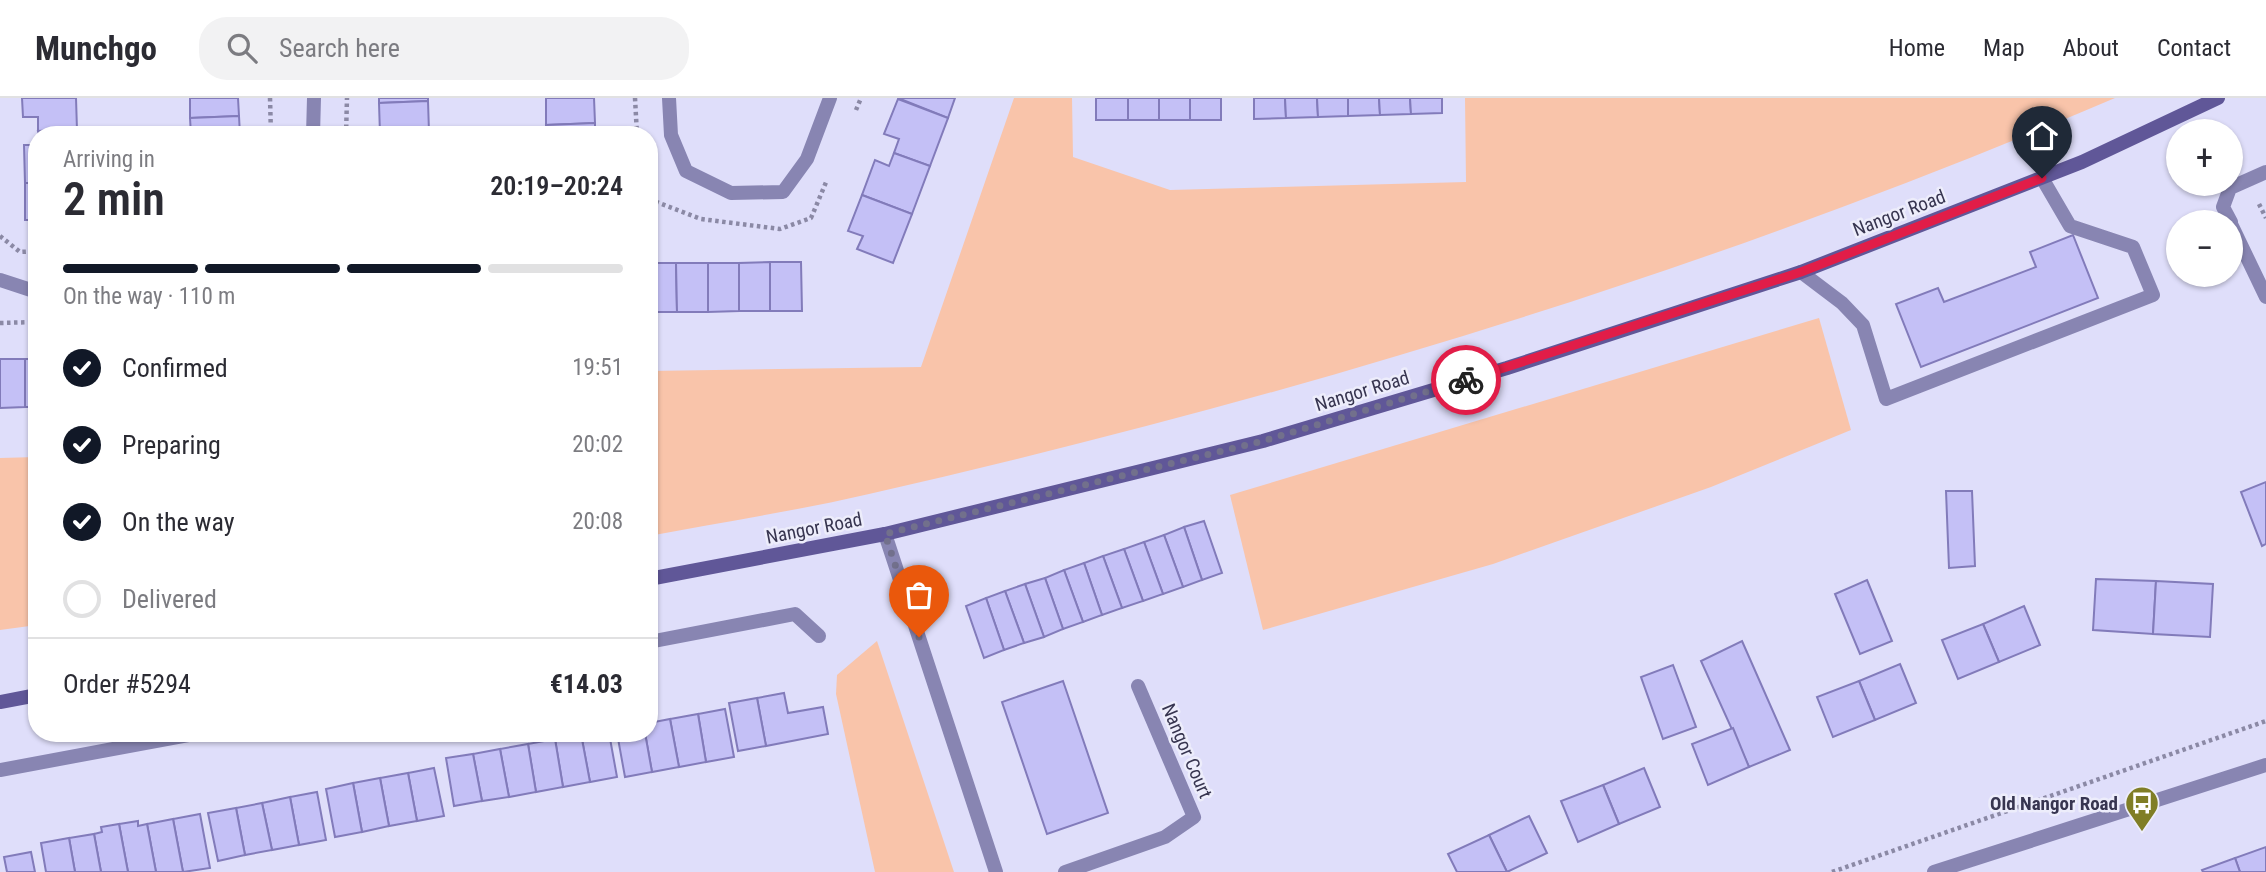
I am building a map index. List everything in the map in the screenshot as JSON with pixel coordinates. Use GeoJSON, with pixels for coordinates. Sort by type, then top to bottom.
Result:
{"type":"FeatureCollection","features":[{"type":"Feature","properties":{"kind":"main road","name":"Nangor Road"},"geometry":{"type":"LineString","coordinates":[[658,577],[885,534],[1263,441],[1507,368],[1801,272],[2042,178],[2218,98]]}},
{"type":"Feature","properties":{"kind":"main road"},"geometry":{"type":"LineString","coordinates":[[0,702],[28,697]]}},
{"type":"Feature","properties":{"kind":"street"},"geometry":{"type":"LineString","coordinates":[[313,126],[314,98]]}},
{"type":"Feature","properties":{"kind":"street"},"geometry":{"type":"LineString","coordinates":[[669,98],[671,135],[686,171],[731,193],[783,192],[807,159],[830,98]]}},
{"type":"Feature","properties":{"kind":"street"},"geometry":{"type":"LineString","coordinates":[[2224,210],[2223,207],[2230,188],[2266,172]]}},
{"type":"Feature","properties":{"kind":"street"},"geometry":{"type":"LineString","coordinates":[[1801,272],[1842,303],[1863,325],[1886,398],[2153,295],[2133,247],[2070,226],[2042,178]]}},
{"type":"Feature","properties":{"kind":"street"},"geometry":{"type":"LineString","coordinates":[[2243,248],[2266,297]]}},
{"type":"Feature","properties":{"kind":"street"},"geometry":{"type":"LineString","coordinates":[[0,280],[28,289]]}},
{"type":"Feature","properties":{"kind":"street"},"geometry":{"type":"LineString","coordinates":[[885,534],[996,872]]}},
{"type":"Feature","properties":{"kind":"street"},"geometry":{"type":"LineString","coordinates":[[658,640],[796,614],[819,636]]}},
{"type":"Feature","properties":{"kind":"street","name":"Nangor Court"},"geometry":{"type":"LineString","coordinates":[[1065,872],[1165,837],[1194,817],[1138,686]]}},
{"type":"Feature","properties":{"kind":"street"},"geometry":{"type":"LineString","coordinates":[[0,770],[151,742]]}},
{"type":"Feature","properties":{"kind":"street"},"geometry":{"type":"LineString","coordinates":[[1934,872],[2266,765]]}},
{"type":"Feature","properties":{"kind":"path"},"geometry":{"type":"LineString","coordinates":[[270,98],[271,126]]}},
{"type":"Feature","properties":{"kind":"path"},"geometry":{"type":"LineString","coordinates":[[346,126],[347,98]]}},
{"type":"Feature","properties":{"kind":"path"},"geometry":{"type":"LineString","coordinates":[[635,98],[637,126]]}},
{"type":"Feature","properties":{"kind":"path"},"geometry":{"type":"LineString","coordinates":[[0,236],[20,252],[28,252]]}},
{"type":"Feature","properties":{"kind":"path"},"geometry":{"type":"LineString","coordinates":[[0,323],[28,322]]}},
{"type":"Feature","properties":{"kind":"path"},"geometry":{"type":"LineString","coordinates":[[1832,872],[2266,722]]}},
{"type":"Feature","properties":{"kind":"shaded area"},"geometry":{"type":"Polygon","coordinates":[[[1014,98],[1072,98],[1073,157],[1170,190],[1466,182],[1465,98],[2115,98],[1811,219],[1501,324],[1187,415],[1028,456],[869,494],[658,534],[658,371],[921,367],[1014,98]]]}},
{"type":"Feature","properties":{"kind":"shaded area"},"geometry":{"type":"Polygon","coordinates":[[[1819,318],[1851,430],[1711,487],[1493,564],[1263,630],[1230,495],[1819,318]]]}},
{"type":"Feature","properties":{"kind":"shaded area"},"geometry":{"type":"Polygon","coordinates":[[[28,457],[28,626],[0,630],[0,458],[28,457]]]}},
{"type":"Feature","properties":{"kind":"shaded area"},"geometry":{"type":"Polygon","coordinates":[[[877,641],[954,872],[875,872],[836,694],[837,675],[877,641]]]}},
{"type":"Feature","properties":{"kind":"building"},"geometry":{"type":"Polygon","coordinates":[[[22,98],[76,98],[77,126],[38,126],[38,117],[23,117],[22,98]]]}},
{"type":"Feature","properties":{"kind":"building"},"geometry":{"type":"Polygon","coordinates":[[[190,98],[238,98],[239,116],[190,118],[190,98]]]}},
{"type":"Feature","properties":{"kind":"building"},"geometry":{"type":"Polygon","coordinates":[[[379,98],[428,98],[428,101],[379,103],[379,98]]]}},
{"type":"Feature","properties":{"kind":"building"},"geometry":{"type":"Polygon","coordinates":[[[546,98],[594,98],[595,123],[546,125],[546,98]]]}},
{"type":"Feature","properties":{"kind":"building"},"geometry":{"type":"Polygon","coordinates":[[[898,98],[955,98],[948,118],[898,98]]]}},
{"type":"Feature","properties":{"kind":"building"},"geometry":{"type":"Polygon","coordinates":[[[1096,98],[1128,98],[1128,120],[1096,120],[1096,98]]]}},
{"type":"Feature","properties":{"kind":"building"},"geometry":{"type":"Polygon","coordinates":[[[1128,98],[1159,98],[1159,120],[1128,120],[1128,98]]]}},
{"type":"Feature","properties":{"kind":"building"},"geometry":{"type":"Polygon","coordinates":[[[1159,98],[1190,98],[1190,120],[1159,120],[1159,98]]]}},
{"type":"Feature","properties":{"kind":"building"},"geometry":{"type":"Polygon","coordinates":[[[1190,98],[1221,98],[1221,120],[1190,120],[1190,98]]]}},
{"type":"Feature","properties":{"kind":"building"},"geometry":{"type":"Polygon","coordinates":[[[1254,98],[1285,98],[1286,118],[1254,119],[1254,98]]]}},
{"type":"Feature","properties":{"kind":"building"},"geometry":{"type":"Polygon","coordinates":[[[1285,98],[1317,98],[1318,117],[1286,118],[1285,98]]]}},
{"type":"Feature","properties":{"kind":"building"},"geometry":{"type":"Polygon","coordinates":[[[1317,98],[1348,98],[1348,116],[1318,117],[1317,98]]]}},
{"type":"Feature","properties":{"kind":"building"},"geometry":{"type":"Polygon","coordinates":[[[1348,98],[1379,98],[1380,115],[1348,116],[1348,98]]]}},
{"type":"Feature","properties":{"kind":"building"},"geometry":{"type":"Polygon","coordinates":[[[1379,98],[1410,98],[1411,114],[1380,115],[1379,98]]]}},
{"type":"Feature","properties":{"kind":"building"},"geometry":{"type":"Polygon","coordinates":[[[1410,98],[1442,98],[1442,113],[1411,114],[1410,98]]]}},
{"type":"Feature","properties":{"kind":"building"},"geometry":{"type":"Polygon","coordinates":[[[898,99],[948,118],[930,166],[894,153],[899,139],[884,134],[898,99]]]}},
{"type":"Feature","properties":{"kind":"building"},"geometry":{"type":"Polygon","coordinates":[[[428,101],[429,126],[380,126],[379,103],[428,101]]]}},
{"type":"Feature","properties":{"kind":"building"},"geometry":{"type":"Polygon","coordinates":[[[239,116],[240,126],[190,126],[190,118],[239,116]]]}},
{"type":"Feature","properties":{"kind":"building"},"geometry":{"type":"Polygon","coordinates":[[[595,123],[595,126],[546,125],[595,123]]]}},
{"type":"Feature","properties":{"kind":"building"},"geometry":{"type":"Polygon","coordinates":[[[24,145],[28,145],[28,183],[25,183],[24,145]]]}},
{"type":"Feature","properties":{"kind":"building"},"geometry":{"type":"Polygon","coordinates":[[[894,153],[930,166],[912,214],[862,195],[875,160],[889,166],[894,153]]]}},
{"type":"Feature","properties":{"kind":"building"},"geometry":{"type":"Polygon","coordinates":[[[25,183],[28,183],[28,220],[25,220],[25,183]]]}},
{"type":"Feature","properties":{"kind":"building"},"geometry":{"type":"Polygon","coordinates":[[[862,195],[912,214],[893,263],[857,249],[863,236],[848,231],[862,195]]]}},
{"type":"Feature","properties":{"kind":"building"},"geometry":{"type":"Polygon","coordinates":[[[2073,235],[2098,298],[1921,367],[1896,304],[1938,288],[1944,302],[2036,267],[2030,252],[2073,235]]]}},
{"type":"Feature","properties":{"kind":"building"},"geometry":{"type":"Polygon","coordinates":[[[770,262],[770,311],[739,311],[739,263],[770,262]]]}},
{"type":"Feature","properties":{"kind":"building"},"geometry":{"type":"Polygon","coordinates":[[[770,262],[801,262],[802,311],[770,311],[770,262]]]}},
{"type":"Feature","properties":{"kind":"building"},"geometry":{"type":"Polygon","coordinates":[[[658,263],[676,263],[677,312],[658,312],[658,263]]]}},
{"type":"Feature","properties":{"kind":"building"},"geometry":{"type":"Polygon","coordinates":[[[676,263],[708,263],[708,312],[677,312],[676,263]]]}},
{"type":"Feature","properties":{"kind":"building"},"geometry":{"type":"Polygon","coordinates":[[[708,263],[739,263],[739,311],[708,312],[708,263]]]}},
{"type":"Feature","properties":{"kind":"building"},"geometry":{"type":"Polygon","coordinates":[[[0,359],[25,359],[25,407],[0,408],[0,359]]]}},
{"type":"Feature","properties":{"kind":"building"},"geometry":{"type":"Polygon","coordinates":[[[25,359],[28,359],[28,407],[25,407],[25,359]]]}},
{"type":"Feature","properties":{"kind":"building"},"geometry":{"type":"Polygon","coordinates":[[[2266,482],[2266,544],[2262,546],[2241,492],[2266,482]]]}},
{"type":"Feature","properties":{"kind":"building"},"geometry":{"type":"Polygon","coordinates":[[[1946,491],[1972,491],[1975,566],[1949,568],[1946,491]]]}},
{"type":"Feature","properties":{"kind":"building"},"geometry":{"type":"Polygon","coordinates":[[[1204,521],[1222,573],[1202,580],[1184,527],[1204,521]]]}},
{"type":"Feature","properties":{"kind":"building"},"geometry":{"type":"Polygon","coordinates":[[[1184,527],[1202,580],[1183,587],[1164,535],[1184,527]]]}},
{"type":"Feature","properties":{"kind":"building"},"geometry":{"type":"Polygon","coordinates":[[[1164,535],[1183,587],[1163,594],[1144,542],[1164,535]]]}},
{"type":"Feature","properties":{"kind":"building"},"geometry":{"type":"Polygon","coordinates":[[[1144,542],[1163,594],[1143,601],[1124,549],[1144,542]]]}},
{"type":"Feature","properties":{"kind":"building"},"geometry":{"type":"Polygon","coordinates":[[[1124,549],[1143,601],[1122,608],[1103,556],[1124,549]]]}},
{"type":"Feature","properties":{"kind":"building"},"geometry":{"type":"Polygon","coordinates":[[[1103,556],[1122,608],[1102,615],[1084,563],[1103,556]]]}},
{"type":"Feature","properties":{"kind":"building"},"geometry":{"type":"Polygon","coordinates":[[[1084,563],[1102,615],[1083,622],[1064,570],[1084,563]]]}},
{"type":"Feature","properties":{"kind":"building"},"geometry":{"type":"Polygon","coordinates":[[[1064,570],[1083,622],[1063,629],[1045,578],[1064,570]]]}},
{"type":"Feature","properties":{"kind":"building"},"geometry":{"type":"Polygon","coordinates":[[[1045,578],[1063,629],[1044,637],[1025,584],[1045,578]]]}},
{"type":"Feature","properties":{"kind":"building"},"geometry":{"type":"Polygon","coordinates":[[[2096,579],[2156,581],[2153,634],[2093,630],[2096,579]]]}},
{"type":"Feature","properties":{"kind":"building"},"geometry":{"type":"Polygon","coordinates":[[[1867,580],[1892,641],[1860,654],[1835,594],[1867,580]]]}},
{"type":"Feature","properties":{"kind":"building"},"geometry":{"type":"Polygon","coordinates":[[[2156,581],[2213,584],[2210,637],[2153,634],[2156,581]]]}},
{"type":"Feature","properties":{"kind":"building"},"geometry":{"type":"Polygon","coordinates":[[[1025,584],[1044,637],[1024,643],[1005,591],[1025,584]]]}},
{"type":"Feature","properties":{"kind":"building"},"geometry":{"type":"Polygon","coordinates":[[[1005,591],[1024,643],[1004,650],[986,598],[1005,591]]]}},
{"type":"Feature","properties":{"kind":"building"},"geometry":{"type":"Polygon","coordinates":[[[986,598],[1004,650],[984,658],[966,606],[986,598]]]}},
{"type":"Feature","properties":{"kind":"building"},"geometry":{"type":"Polygon","coordinates":[[[2024,606],[2040,645],[1999,662],[1983,624],[2024,606]]]}},
{"type":"Feature","properties":{"kind":"building"},"geometry":{"type":"Polygon","coordinates":[[[1983,624],[1999,662],[1958,679],[1942,640],[1983,624]]]}},
{"type":"Feature","properties":{"kind":"building"},"geometry":{"type":"Polygon","coordinates":[[[1742,641],[1790,750],[1749,767],[1701,661],[1742,641]]]}},
{"type":"Feature","properties":{"kind":"building"},"geometry":{"type":"Polygon","coordinates":[[[1900,664],[1916,703],[1875,720],[1859,681],[1900,664]]]}},
{"type":"Feature","properties":{"kind":"building"},"geometry":{"type":"Polygon","coordinates":[[[1673,665],[1696,727],[1663,739],[1641,677],[1673,665]]]}},
{"type":"Feature","properties":{"kind":"building"},"geometry":{"type":"Polygon","coordinates":[[[1063,681],[1108,813],[1047,834],[1002,702],[1063,681]]]}},
{"type":"Feature","properties":{"kind":"building"},"geometry":{"type":"Polygon","coordinates":[[[1859,681],[1875,720],[1833,737],[1817,697],[1859,681]]]}},
{"type":"Feature","properties":{"kind":"building"},"geometry":{"type":"Polygon","coordinates":[[[784,693],[788,713],[823,707],[828,734],[766,746],[757,698],[784,693]]]}},
{"type":"Feature","properties":{"kind":"building"},"geometry":{"type":"Polygon","coordinates":[[[757,698],[766,746],[738,751],[729,703],[757,698]]]}},
{"type":"Feature","properties":{"kind":"building"},"geometry":{"type":"Polygon","coordinates":[[[725,709],[734,757],[706,762],[698,714],[725,709]]]}},
{"type":"Feature","properties":{"kind":"building"},"geometry":{"type":"Polygon","coordinates":[[[698,714],[706,762],[679,767],[670,719],[698,714]]]}},
{"type":"Feature","properties":{"kind":"building"},"geometry":{"type":"Polygon","coordinates":[[[670,719],[679,767],[652,772],[647,742],[658,742],[658,721],[670,719]]]}},
{"type":"Feature","properties":{"kind":"building"},"geometry":{"type":"Polygon","coordinates":[[[1733,728],[1749,767],[1708,785],[1692,744],[1733,728]]]}},
{"type":"Feature","properties":{"kind":"building"},"geometry":{"type":"Polygon","coordinates":[[[556,742],[582,742],[590,782],[563,787],[556,742]]]}},
{"type":"Feature","properties":{"kind":"building"},"geometry":{"type":"Polygon","coordinates":[[[556,742],[563,787],[536,792],[528,744],[556,742]]]}},
{"type":"Feature","properties":{"kind":"building"},"geometry":{"type":"Polygon","coordinates":[[[582,742],[611,742],[617,777],[590,782],[582,742]]]}},
{"type":"Feature","properties":{"kind":"building"},"geometry":{"type":"Polygon","coordinates":[[[619,742],[647,742],[652,772],[625,777],[619,742]]]}},
{"type":"Feature","properties":{"kind":"building"},"geometry":{"type":"Polygon","coordinates":[[[528,744],[536,792],[509,797],[500,749],[528,744]]]}},
{"type":"Feature","properties":{"kind":"building"},"geometry":{"type":"Polygon","coordinates":[[[500,749],[509,797],[482,801],[473,754],[500,749]]]}},
{"type":"Feature","properties":{"kind":"building"},"geometry":{"type":"Polygon","coordinates":[[[473,754],[482,801],[454,806],[446,758],[473,754]]]}},
{"type":"Feature","properties":{"kind":"building"},"geometry":{"type":"Polygon","coordinates":[[[434,768],[444,816],[417,821],[408,773],[434,768]]]}},
{"type":"Feature","properties":{"kind":"building"},"geometry":{"type":"Polygon","coordinates":[[[1644,768],[1660,807],[1619,824],[1603,785],[1644,768]]]}},
{"type":"Feature","properties":{"kind":"building"},"geometry":{"type":"Polygon","coordinates":[[[408,773],[417,821],[389,826],[380,778],[408,773]]]}},
{"type":"Feature","properties":{"kind":"building"},"geometry":{"type":"Polygon","coordinates":[[[380,778],[389,826],[362,832],[353,783],[380,778]]]}},
{"type":"Feature","properties":{"kind":"building"},"geometry":{"type":"Polygon","coordinates":[[[353,783],[362,832],[335,837],[326,789],[353,783]]]}},
{"type":"Feature","properties":{"kind":"building"},"geometry":{"type":"Polygon","coordinates":[[[1603,785],[1619,824],[1578,842],[1561,801],[1603,785]]]}},
{"type":"Feature","properties":{"kind":"building"},"geometry":{"type":"Polygon","coordinates":[[[317,792],[326,840],[299,845],[290,797],[317,792]]]}},
{"type":"Feature","properties":{"kind":"building"},"geometry":{"type":"Polygon","coordinates":[[[290,797],[299,845],[272,850],[262,803],[290,797]]]}},
{"type":"Feature","properties":{"kind":"building"},"geometry":{"type":"Polygon","coordinates":[[[262,803],[272,850],[245,855],[236,808],[262,803]]]}},
{"type":"Feature","properties":{"kind":"building"},"geometry":{"type":"Polygon","coordinates":[[[236,808],[245,855],[218,861],[208,813],[236,808]]]}},
{"type":"Feature","properties":{"kind":"building"},"geometry":{"type":"Polygon","coordinates":[[[200,814],[210,868],[183,872],[173,819],[200,814]]]}},
{"type":"Feature","properties":{"kind":"building"},"geometry":{"type":"Polygon","coordinates":[[[1529,816],[1547,853],[1507,872],[1489,835],[1529,816]]]}},
{"type":"Feature","properties":{"kind":"building"},"geometry":{"type":"Polygon","coordinates":[[[173,819],[183,872],[156,872],[147,824],[173,819]]]}},
{"type":"Feature","properties":{"kind":"building"},"geometry":{"type":"Polygon","coordinates":[[[138,821],[138,826],[147,824],[156,872],[128,872],[119,824],[138,821]]]}},
{"type":"Feature","properties":{"kind":"building"},"geometry":{"type":"Polygon","coordinates":[[[119,824],[128,872],[101,872],[94,834],[102,832],[101,827],[119,824]]]}},
{"type":"Feature","properties":{"kind":"building"},"geometry":{"type":"Polygon","coordinates":[[[94,834],[101,872],[75,872],[69,838],[94,834]]]}},
{"type":"Feature","properties":{"kind":"building"},"geometry":{"type":"Polygon","coordinates":[[[1489,835],[1507,872],[1457,872],[1448,854],[1489,835]]]}},
{"type":"Feature","properties":{"kind":"building"},"geometry":{"type":"Polygon","coordinates":[[[69,838],[75,872],[46,872],[41,843],[69,838]]]}},
{"type":"Feature","properties":{"kind":"building"},"geometry":{"type":"Polygon","coordinates":[[[2266,847],[2266,872],[2240,872],[2235,858],[2266,847]]]}},
{"type":"Feature","properties":{"kind":"building"},"geometry":{"type":"Polygon","coordinates":[[[31,852],[35,872],[7,872],[4,857],[31,852]]]}},
{"type":"Feature","properties":{"kind":"building"},"geometry":{"type":"Polygon","coordinates":[[[2235,858],[2240,872],[2202,870],[2235,858]]]}},
{"type":"Feature","properties":{"kind":"way so far"},"geometry":{"type":"LineString","coordinates":[[919,637],[885,534],[1263,441],[1466,380]]}},
{"type":"Feature","properties":{"kind":"place","name":"Old Nangor Road"},"geometry":{"type":"Point","coordinates":[2142,833]}},
{"type":"Feature","properties":{"kind":"route"},"geometry":{"type":"LineString","coordinates":[[1466,380],[1801,272],[2042,178]]}}]}
